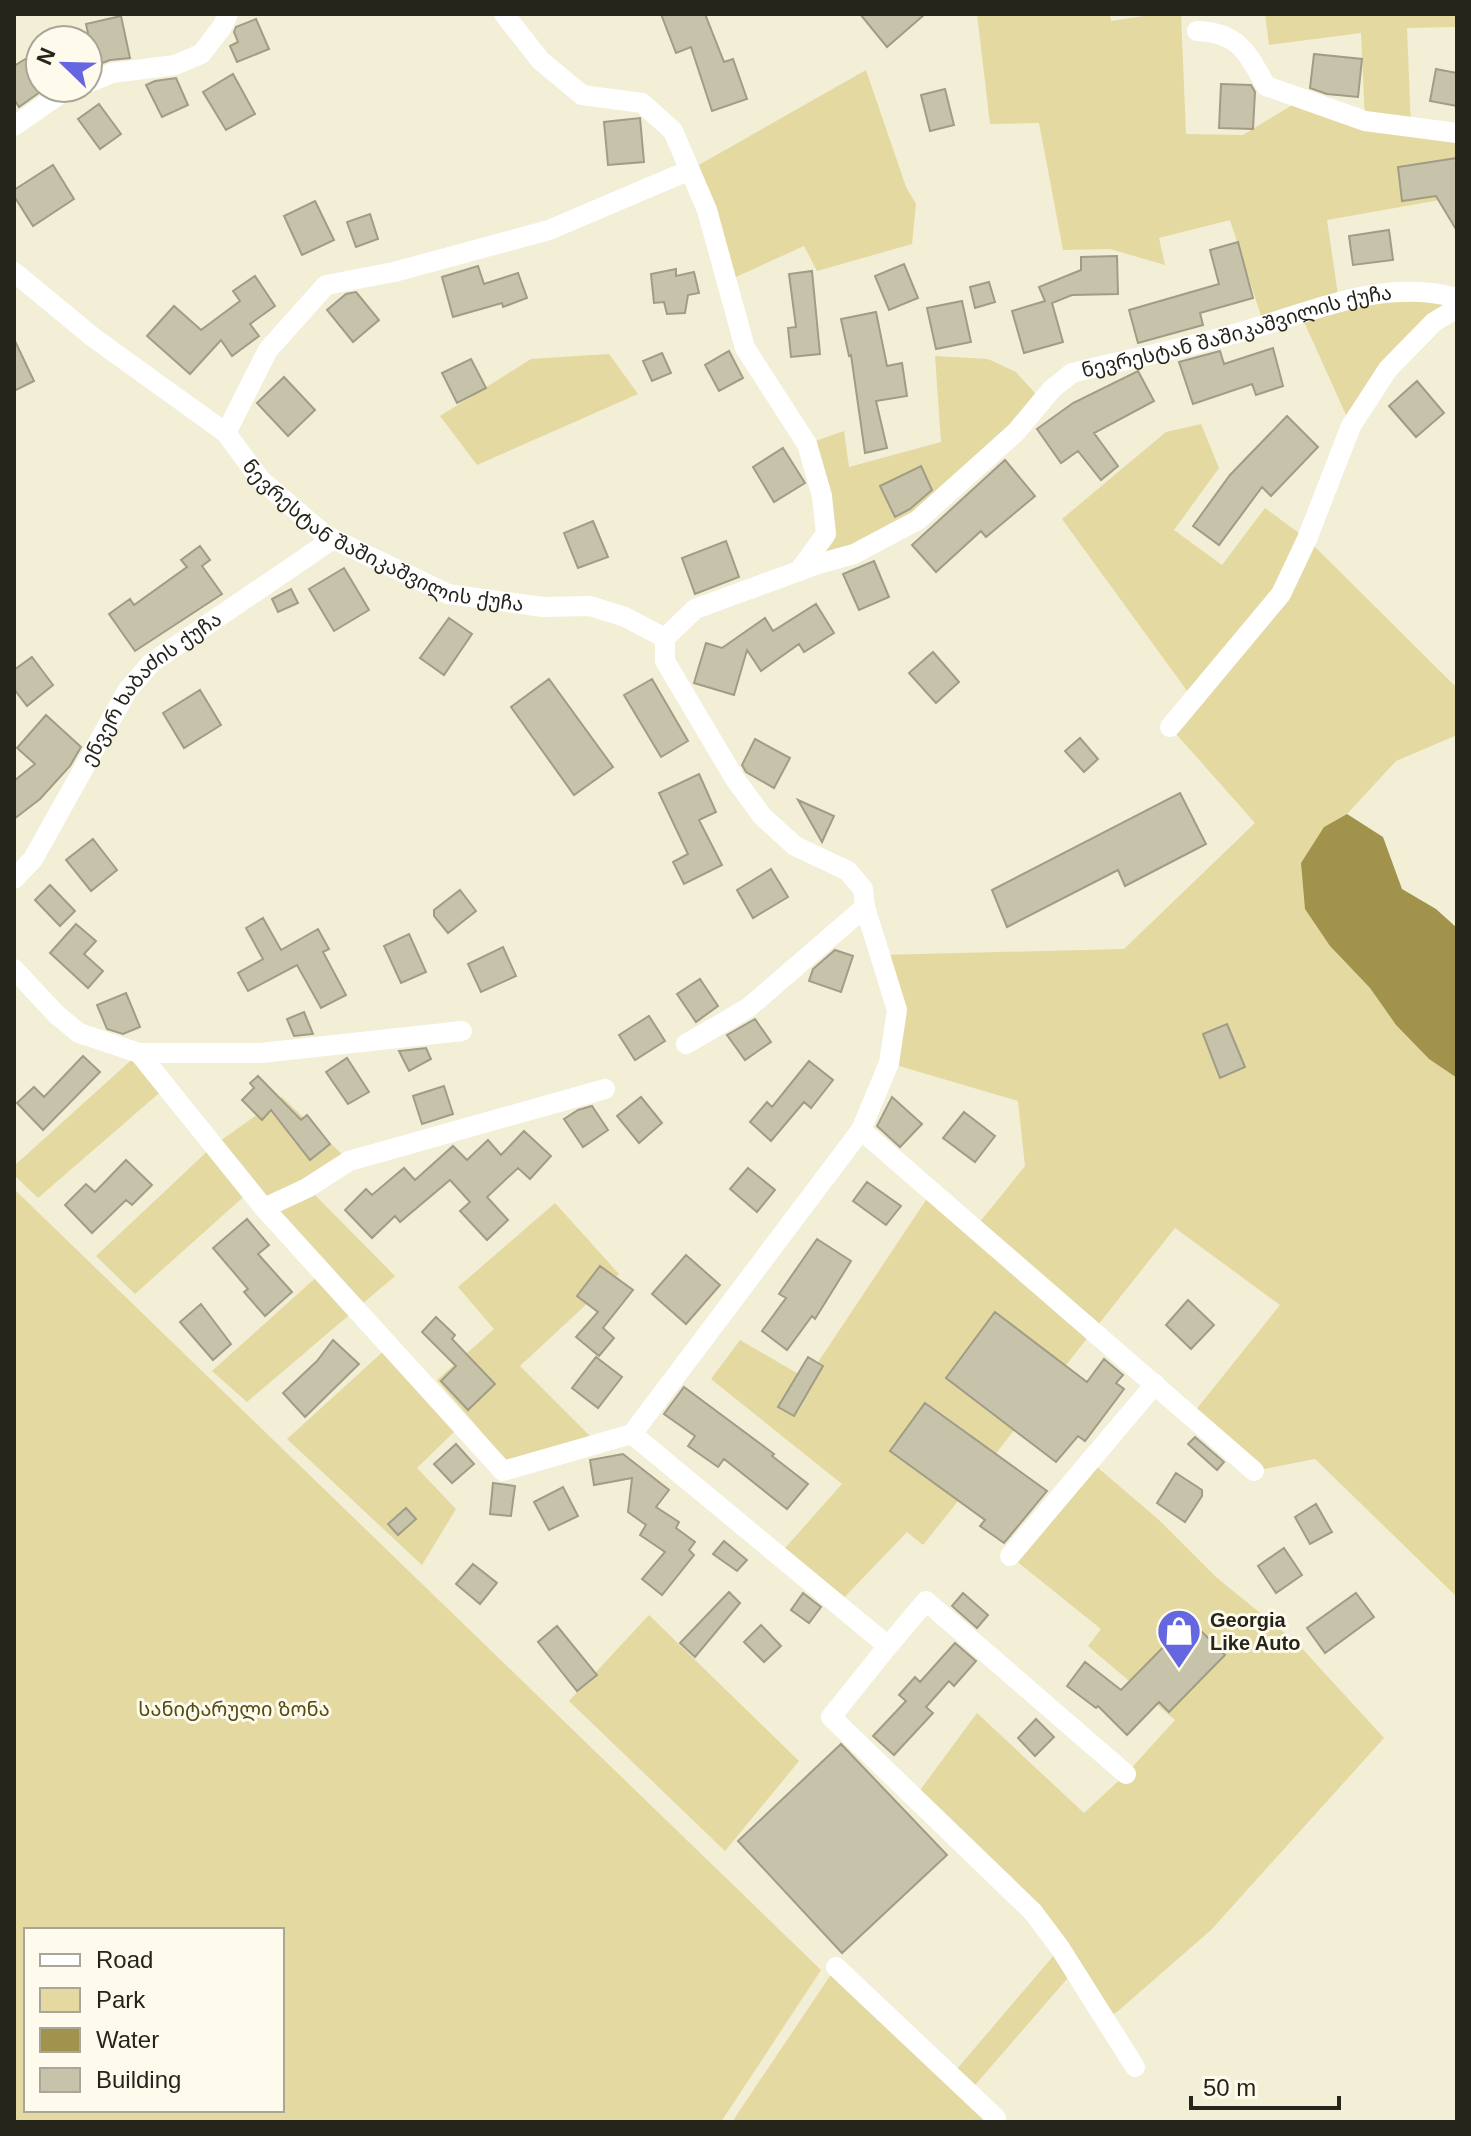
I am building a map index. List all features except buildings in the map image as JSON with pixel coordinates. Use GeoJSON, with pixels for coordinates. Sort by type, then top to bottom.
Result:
{"type":"FeatureCollection","features":[{"type":"Feature","properties":{"kind":"street"},"geometry":{"type":"LineString","coordinates":[[104,76],[175,65],[201,54],[228,14]]}},
{"type":"Feature","properties":{"kind":"street"},"geometry":{"type":"LineString","coordinates":[[504,14],[540,60],[582,95],[642,103],[673,131],[707,210],[745,348],[807,444],[822,496],[826,534],[799,571]]}},
{"type":"Feature","properties":{"kind":"street"},"geometry":{"type":"LineString","coordinates":[[1197,31],[1215,32],[1247,51],[1266,86],[1365,121],[1457,133]]}},
{"type":"Feature","properties":{"kind":"street"},"geometry":{"type":"LineString","coordinates":[[14,126],[46,104]]}},
{"type":"Feature","properties":{"kind":"street"},"geometry":{"type":"LineString","coordinates":[[226,433],[268,350],[326,285],[394,272],[549,230],[690,170]]}},
{"type":"Feature","properties":{"kind":"street","name":"ნევრესტან შაშიკაშვილის ქუჩა"},"geometry":{"type":"LineString","coordinates":[[14,272],[94,338],[226,433],[260,479],[333,539],[448,594],[543,607],[590,606],[625,617],[665,638],[695,609],[854,554],[918,520],[1016,432],[1052,389],[1072,373],[1242,332],[1300,313],[1381,293],[1420,290],[1457,298]]}},
{"type":"Feature","properties":{"kind":"street"},"geometry":{"type":"LineString","coordinates":[[1170,727],[1281,594],[1307,539],[1351,426],[1388,369],[1434,322],[1457,308]]}},
{"type":"Feature","properties":{"kind":"street","name":"ენვერ ხაბაძის ქუჩა"},"geometry":{"type":"LineString","coordinates":[[14,879],[33,859],[127,691],[151,663],[333,539]]}},
{"type":"Feature","properties":{"kind":"street"},"geometry":{"type":"LineString","coordinates":[[139,1053],[264,1208],[503,1471],[632,1434],[861,1130],[889,1063],[897,1010],[858,880],[848,871],[795,846],[763,817],[735,779],[665,661],[665,638]]}},
{"type":"Feature","properties":{"kind":"street"},"geometry":{"type":"LineString","coordinates":[[686,1044],[748,1008],[865,907]]}},
{"type":"Feature","properties":{"kind":"street"},"geometry":{"type":"LineString","coordinates":[[14,969],[57,1015],[79,1033],[139,1053],[261,1053],[462,1031]]}},
{"type":"Feature","properties":{"kind":"street"},"geometry":{"type":"LineString","coordinates":[[264,1208],[307,1188],[349,1161],[605,1089]]}},
{"type":"Feature","properties":{"kind":"street"},"geometry":{"type":"LineString","coordinates":[[861,1130],[1254,1471]]}},
{"type":"Feature","properties":{"kind":"street"},"geometry":{"type":"LineString","coordinates":[[1010,1556],[1155,1384]]}},
{"type":"Feature","properties":{"kind":"street"},"geometry":{"type":"LineString","coordinates":[[632,1434],[888,1646]]}},
{"type":"Feature","properties":{"kind":"street"},"geometry":{"type":"LineString","coordinates":[[1126,1774],[926,1601],[831,1717],[1033,1912],[1060,1948],[1135,2067]]}},
{"type":"Feature","properties":{"kind":"street"},"geometry":{"type":"LineString","coordinates":[[836,1967],[996,2118]]}},
{"type":"Feature","properties":{"kind":"green space"},"geometry":{"type":"Polygon","coordinates":[[[977,14],[1110,14],[1111,21],[1181,14],[1186,134],[1243,135],[1302,99],[1365,120],[1361,33],[1269,45],[1265,14],[1457,14],[1457,27],[1407,28],[1411,128],[1457,133],[1457,197],[1327,220],[1339,302],[1457,298],[1434,322],[1351,426],[1300,313],[1264,325],[1230,220],[1159,238],[1165,265],[1110,249],[1063,250],[1039,123],[990,124],[977,14]]]}},
{"type":"Feature","properties":{"kind":"green space"},"geometry":{"type":"Polygon","coordinates":[[[866,70],[906,187],[916,204],[912,244],[817,271],[804,246],[727,281],[690,170],[866,70]]]}},
{"type":"Feature","properties":{"kind":"green space"},"geometry":{"type":"Polygon","coordinates":[[[609,354],[638,394],[477,465],[440,416],[531,359],[609,354]]]}},
{"type":"Feature","properties":{"kind":"green space"},"geometry":{"type":"Polygon","coordinates":[[[935,356],[988,359],[1016,372],[1042,401],[918,520],[818,564],[826,533],[807,444],[844,431],[849,467],[941,442],[935,356]]]}},
{"type":"Feature","properties":{"kind":"green space"},"geometry":{"type":"Polygon","coordinates":[[[1201,424],[1219,468],[1174,530],[1222,565],[1265,508],[1307,539],[1457,688],[1457,735],[1396,761],[1347,814],[1324,827],[1330,946],[1370,988],[1396,1025],[1429,1059],[1457,1078],[1457,1597],[1315,1459],[1254,1471],[1191,1416],[1280,1305],[1175,1228],[923,1545],[907,1532],[837,1605],[778,1556],[842,1484],[711,1379],[740,1340],[807,1379],[932,1191],[975,1228],[1025,1166],[1018,1101],[889,1063],[897,1010],[881,955],[1124,949],[1255,823],[1170,727],[1193,699],[1062,519],[1166,432],[1201,424]]]}},
{"type":"Feature","properties":{"kind":"green space"},"geometry":{"type":"Polygon","coordinates":[[[139,1053],[165,1088],[38,1198],[14,1175],[14,1166],[139,1053]]]}},
{"type":"Feature","properties":{"kind":"green space"},"geometry":{"type":"Polygon","coordinates":[[[282,1097],[349,1161],[308,1188],[395,1276],[247,1402],[212,1371],[321,1273],[250,1191],[135,1294],[96,1256],[213,1146],[282,1097]]]}},
{"type":"Feature","properties":{"kind":"green space","name":"სანიტარული ზონა"},"geometry":{"type":"Polygon","coordinates":[[[14,1189],[821,1970],[721,2122],[14,2122],[14,1189]]]}},
{"type":"Feature","properties":{"kind":"green space"},"geometry":{"type":"Polygon","coordinates":[[[555,1203],[619,1274],[520,1366],[599,1445],[509,1464],[437,1380],[494,1329],[458,1287],[555,1203]]]}},
{"type":"Feature","properties":{"kind":"green space"},"geometry":{"type":"Polygon","coordinates":[[[387,1348],[458,1428],[417,1468],[456,1509],[422,1565],[287,1439],[387,1348]]]}},
{"type":"Feature","properties":{"kind":"green space"},"geometry":{"type":"Polygon","coordinates":[[[1090,1461],[1159,1520],[1216,1577],[1297,1643],[1384,1738],[1211,1930],[1117,2012],[1105,2019],[1073,1972],[969,2092],[999,2122],[732,2122],[836,1967],[951,2076],[1060,1948],[915,1797],[977,1713],[1084,1813],[1126,1774],[1175,1720],[1088,1646],[1101,1629],[1010,1556],[1090,1461]]]}},
{"type":"Feature","properties":{"kind":"green space"},"geometry":{"type":"Polygon","coordinates":[[[649,1615],[799,1761],[725,1851],[569,1701],[649,1615]]]}},
{"type":"Feature","properties":{"kind":"water"},"geometry":{"type":"Polygon","coordinates":[[[1347,814],[1383,837],[1402,889],[1436,909],[1457,928],[1457,1078],[1429,1059],[1396,1025],[1370,988],[1330,946],[1305,909],[1301,863],[1324,827],[1347,814]]]}},
{"type":"Feature","properties":{"kind":"place","name":"Georgia Like Auto"},"geometry":{"type":"Point","coordinates":[1179,1670]}}]}
